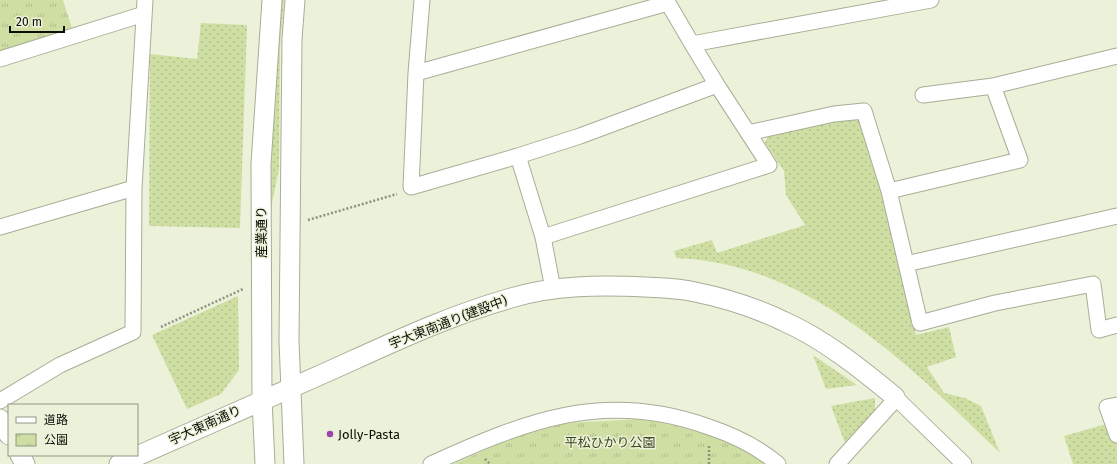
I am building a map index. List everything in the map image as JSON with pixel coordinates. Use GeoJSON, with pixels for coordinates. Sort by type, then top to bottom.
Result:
{"type":"FeatureCollection","features":[{"type":"Feature","properties":{"kind":"street","name":"産業通り"},"geometry":{"type":"LineString","coordinates":[[265,464],[262,400],[261,164],[272,0]]}},
{"type":"Feature","properties":{"kind":"street"},"geometry":{"type":"LineString","coordinates":[[294,464],[289,341],[292,47],[296,0]]}},
{"type":"Feature","properties":{"kind":"street"},"geometry":{"type":"LineString","coordinates":[[422,0],[416,73],[411,187],[518,156],[580,136],[717,85]]}},
{"type":"Feature","properties":{"kind":"street"},"geometry":{"type":"LineString","coordinates":[[692,44],[931,0]]}},
{"type":"Feature","properties":{"kind":"street"},"geometry":{"type":"LineString","coordinates":[[416,73],[668,2],[717,85],[769,165],[543,237]]}},
{"type":"Feature","properties":{"kind":"street"},"geometry":{"type":"LineString","coordinates":[[0,59],[144,7],[134,188],[133,332],[60,365],[0,400]]}},
{"type":"Feature","properties":{"kind":"street"},"geometry":{"type":"LineString","coordinates":[[923,95],[993,86],[1117,56]]}},
{"type":"Feature","properties":{"kind":"street"},"geometry":{"type":"LineString","coordinates":[[889,191],[1020,160],[993,86]]}},
{"type":"Feature","properties":{"kind":"street"},"geometry":{"type":"LineString","coordinates":[[748,133],[834,114],[864,111],[889,191],[920,323],[994,303],[1093,284],[1099,330],[1117,325]]}},
{"type":"Feature","properties":{"kind":"street"},"geometry":{"type":"LineString","coordinates":[[518,156],[543,237],[553,289]]}},
{"type":"Feature","properties":{"kind":"street"},"geometry":{"type":"LineString","coordinates":[[1,224],[134,188]]}},
{"type":"Feature","properties":{"kind":"street"},"geometry":{"type":"LineString","coordinates":[[906,264],[1117,216]]}},
{"type":"Feature","properties":{"kind":"street","name":"宇大東南通り(建設中)"},"geometry":{"type":"LineString","coordinates":[[292,388],[458,315],[512,298],[553,289],[613,286],[694,291],[738,303],[784,321],[822,343],[863,371],[895,397],[964,464]]}},
{"type":"Feature","properties":{"kind":"street","name":"宇大東南通り"},"geometry":{"type":"LineString","coordinates":[[138,455],[292,388]]}},
{"type":"Feature","properties":{"kind":"street"},"geometry":{"type":"LineString","coordinates":[[837,464],[893,402],[895,397]]}},
{"type":"Feature","properties":{"kind":"street"},"geometry":{"type":"LineString","coordinates":[[1117,405],[1107,406],[1117,435]]}},
{"type":"Feature","properties":{"kind":"street"},"geometry":{"type":"LineString","coordinates":[[431,464],[511,429],[565,414],[630,410],[657,412],[685,418],[732,435],[778,464]]}},
{"type":"Feature","properties":{"kind":"street"},"geometry":{"type":"LineString","coordinates":[[0,418],[8,433]]}},
{"type":"Feature","properties":{"kind":"street","name":"宇大東南通り"},"geometry":{"type":"LineString","coordinates":[[119,464],[137,456]]}},
{"type":"Feature","properties":{"kind":"path"},"geometry":{"type":"LineString","coordinates":[[303,222],[394,195],[411,187]]}},
{"type":"Feature","properties":{"kind":"path"},"geometry":{"type":"LineString","coordinates":[[161,327],[244,289]]}},
{"type":"Feature","properties":{"kind":"path"},"geometry":{"type":"LineString","coordinates":[[702,442],[715,447]]}},
{"type":"Feature","properties":{"kind":"path"},"geometry":{"type":"LineString","coordinates":[[483,456],[489,454]]}},
{"type":"Feature","properties":{"kind":"green space"},"geometry":{"type":"Polygon","coordinates":[[[0,0],[63,0],[72,28],[0,52],[0,0]]]}},
{"type":"Feature","properties":{"kind":"green space"},"geometry":{"type":"Polygon","coordinates":[[[278,0],[284,0],[280,48],[279,169],[269,218],[278,0]]]}},
{"type":"Feature","properties":{"kind":"green space"},"geometry":{"type":"Polygon","coordinates":[[[201,23],[247,25],[240,228],[149,226],[150,54],[197,59],[201,23]]]}},
{"type":"Feature","properties":{"kind":"green space"},"geometry":{"type":"Polygon","coordinates":[[[857,117],[865,124],[916,335],[949,327],[956,357],[927,367],[944,393],[965,398],[981,406],[1000,453],[893,354],[854,325],[813,299],[770,278],[724,264],[676,258],[674,251],[712,240],[717,253],[805,225],[786,195],[784,171],[765,143],[768,135],[857,117]]]}},
{"type":"Feature","properties":{"kind":"green space"},"geometry":{"type":"Polygon","coordinates":[[[238,296],[239,370],[221,394],[187,409],[152,335],[238,296]]]}},
{"type":"Feature","properties":{"kind":"green space"},"geometry":{"type":"Polygon","coordinates":[[[813,355],[857,385],[826,389],[813,355]]]}},
{"type":"Feature","properties":{"kind":"green space"},"geometry":{"type":"Polygon","coordinates":[[[875,398],[875,410],[845,443],[831,406],[875,398]]]}},
{"type":"Feature","properties":{"kind":"green space","name":"平松ひかり公園"},"geometry":{"type":"Polygon","coordinates":[[[640,419],[673,425],[706,434],[737,447],[766,464],[453,464],[513,438],[565,423],[640,419]]]}},
{"type":"Feature","properties":{"kind":"green space"},"geometry":{"type":"Polygon","coordinates":[[[1117,421],[1117,464],[1073,464],[1064,436],[1117,421]]]}},
{"type":"Feature","properties":{"kind":"place","name":"Jolly-Pasta"},"geometry":{"type":"Point","coordinates":[330,434]}}]}
